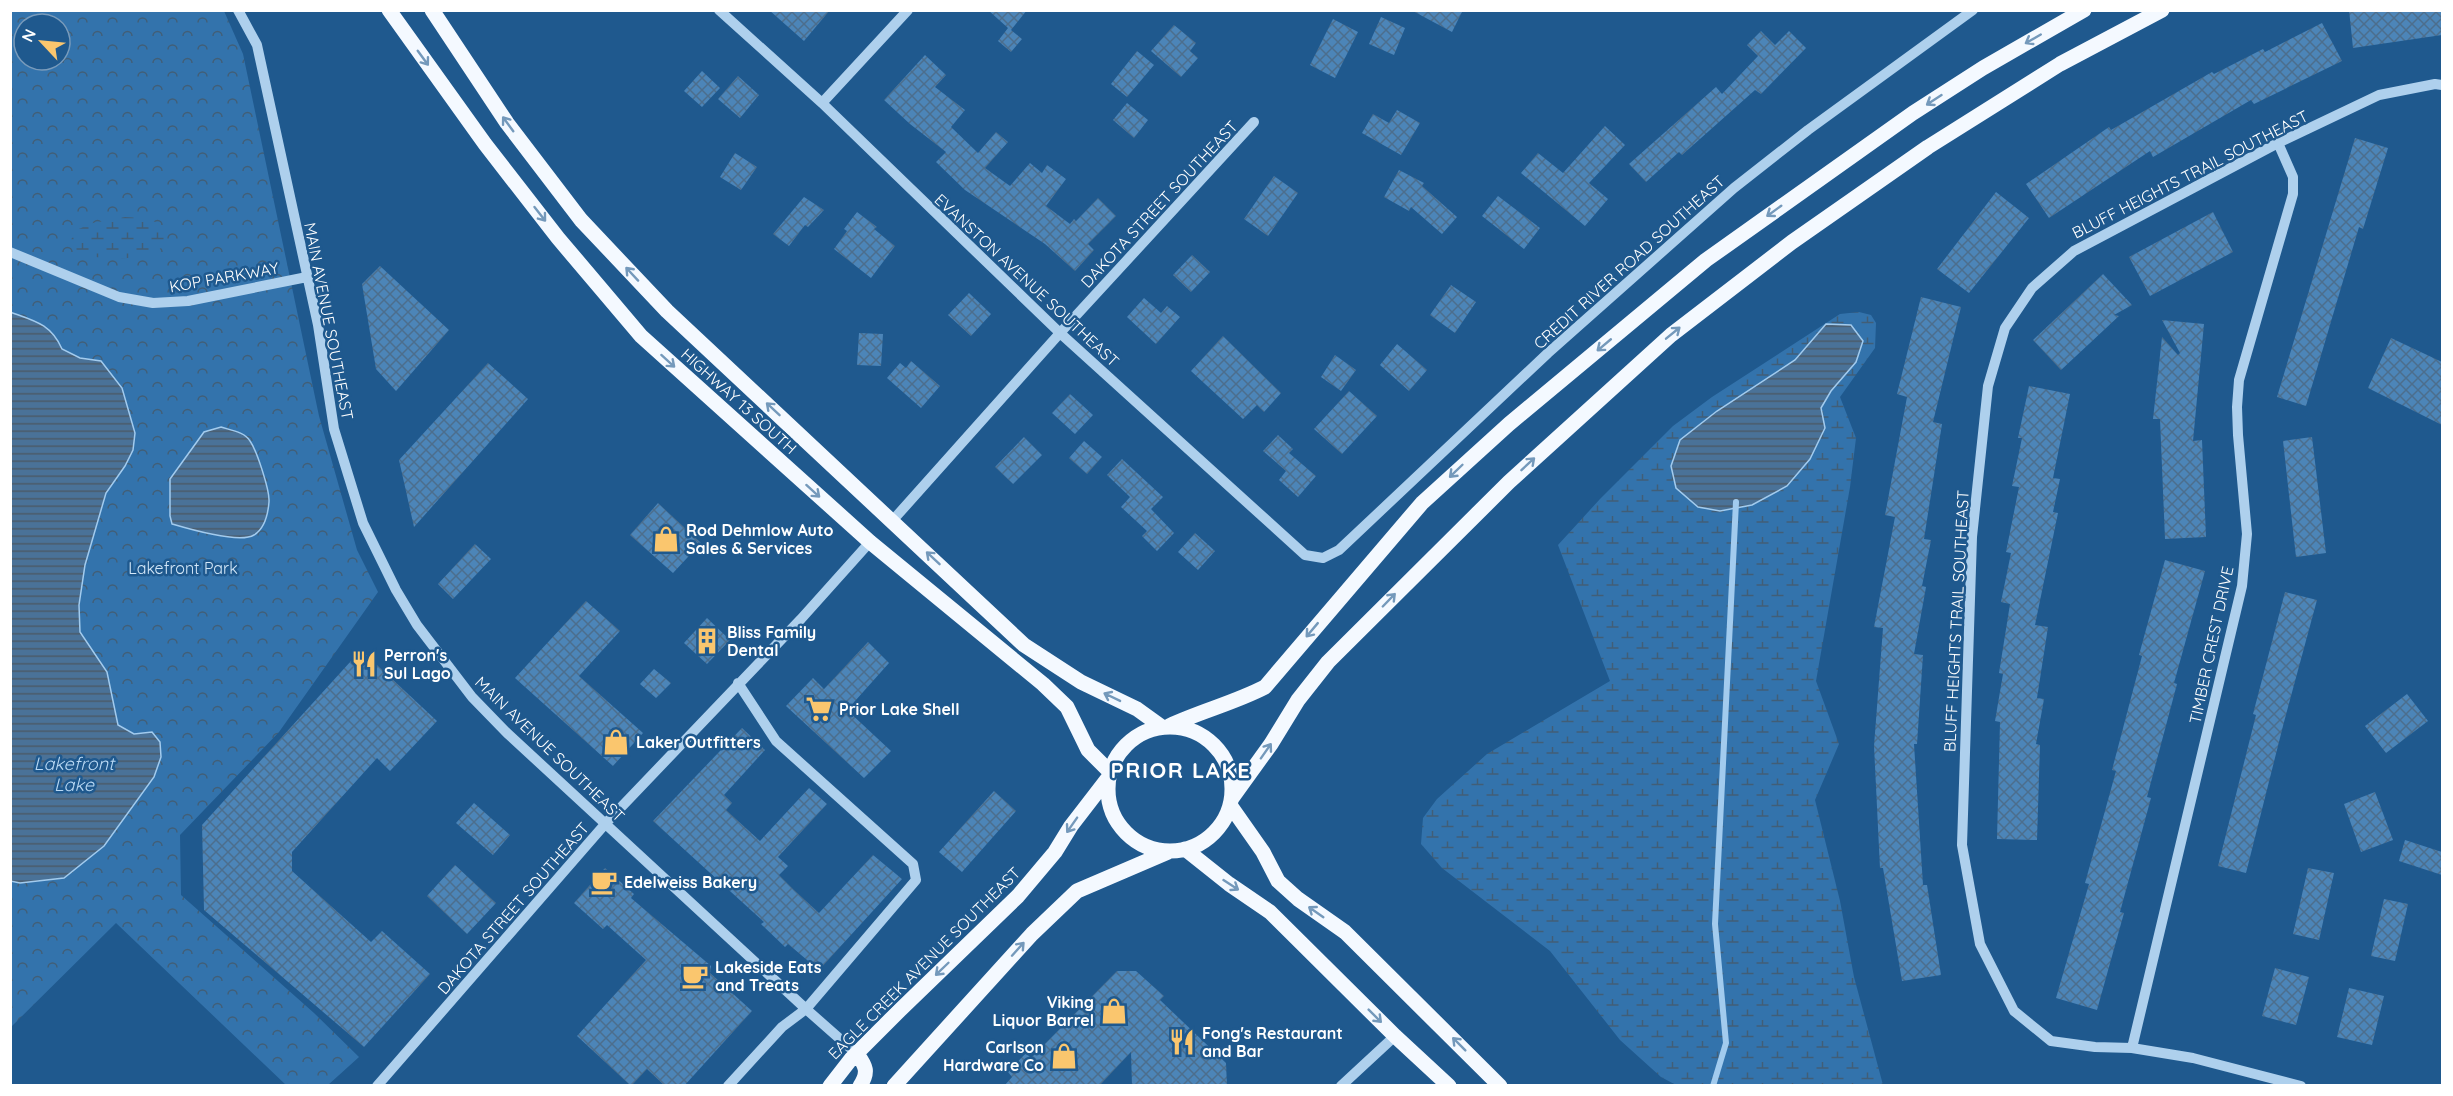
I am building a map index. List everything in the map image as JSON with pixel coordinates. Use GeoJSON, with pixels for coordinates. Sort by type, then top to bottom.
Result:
{"type":"FeatureCollection","features":[{"type":"Feature","properties":{"kind":"main road","name":"HIGHWAY 13 SOUTH"},"geometry":{"type":"LineString","coordinates":[[389,10],[485,144],[558,238],[640,336],[870,542],[1043,684],[1067,707],[1088,750],[1109,775]]}},
{"type":"Feature","properties":{"kind":"main road","name":"HIGHWAY 13 SOUTH"},"geometry":{"type":"LineString","coordinates":[[432,10],[507,123],[581,220],[667,311],[1024,645],[1081,682],[1166,726]]}},
{"type":"Feature","properties":{"kind":"main road"},"geometry":{"type":"LineString","coordinates":[[1449,1086],[1270,912],[1178,850],[1159,851],[1140,845],[1125,833],[1113,817],[1108,798],[1109,775],[1115,758],[1129,741],[1147,730],[1166,726],[1198,712],[1240,700],[1265,687],[1422,503],[1509,424],[1707,260],[1830,170],[1933,100],[1983,68],[2084,10]]}},
{"type":"Feature","properties":{"kind":"main road"},"geometry":{"type":"LineString","coordinates":[[1231,801],[1271,744],[1298,700],[1328,662],[1509,482],[1671,335],[1792,242],[1928,147],[2060,64],[2162,10]]}},
{"type":"Feature","properties":{"kind":"main road"},"geometry":{"type":"LineString","coordinates":[[894,1086],[1032,934],[1077,891],[1178,850],[1197,845],[1213,834],[1225,819],[1231,801],[1232,776],[1224,756],[1209,739],[1200,734],[1190,729],[1166,726]]}},
{"type":"Feature","properties":{"kind":"main road","name":"EAGLE CREEK AVENUE SOUTHEAST"},"geometry":{"type":"LineString","coordinates":[[830,1086],[857,1054],[1018,896],[1055,852],[1071,826],[1109,775]]}},
{"type":"Feature","properties":{"kind":"main road"},"geometry":{"type":"LineString","coordinates":[[1231,801],[1278,881],[1298,899],[1345,932],[1500,1086]]}},
{"type":"Feature","properties":{"kind":"main road"},"geometry":{"type":"LineString","coordinates":[[857,1054],[866,1066],[867,1073],[860,1086]]}},
{"type":"Feature","properties":{"kind":"street","name":"MAIN AVENUE SOUTHEAST"},"geometry":{"type":"LineString","coordinates":[[238,10],[257,45],[318,325],[334,429],[347,477],[363,523],[396,591],[422,632],[472,697],[507,733],[857,1054]]}},
{"type":"Feature","properties":{"kind":"street","name":"EVANSTON AVENUE SOUTHEAST"},"geometry":{"type":"LineString","coordinates":[[719,10],[822,104],[1060,333],[1305,555],[1323,558]]}},
{"type":"Feature","properties":{"kind":"street"},"geometry":{"type":"LineString","coordinates":[[822,104],[908,10]]}},
{"type":"Feature","properties":{"kind":"street","name":"CREDIT RIVER ROAD SOUTHEAST"},"geometry":{"type":"LineString","coordinates":[[1323,558],[1339,550],[1548,353],[1734,188],[1808,130],[1973,10]]}},
{"type":"Feature","properties":{"kind":"street","name":"BLUFF HEIGHTS TRAIL SOUTHEAST"},"geometry":{"type":"LineString","coordinates":[[2301,1086],[2193,1058],[2132,1048],[2095,1047],[2051,1041],[2014,1011],[1980,944],[1962,833],[1972,537],[1988,386],[2005,328],[2032,288],[2074,251],[2278,143],[2379,95],[2434,84],[2442,85]]}},
{"type":"Feature","properties":{"kind":"street","name":"DAKOTA STREET SOUTHEAST"},"geometry":{"type":"LineString","coordinates":[[893,520],[1060,333],[1254,122]]}},
{"type":"Feature","properties":{"kind":"street","name":"TIMBER CREST DRIVE"},"geometry":{"type":"LineString","coordinates":[[2132,1048],[2242,586],[2247,534],[2237,407],[2240,380],[2293,194],[2293,177],[2278,143]]}},
{"type":"Feature","properties":{"kind":"street","name":"KOP PARKWAY"},"geometry":{"type":"LineString","coordinates":[[10,252],[119,297],[153,303],[188,301],[307,277]]}},
{"type":"Feature","properties":{"kind":"street","name":"DAKOTA STREET SOUTHEAST"},"geometry":{"type":"LineString","coordinates":[[378,1085],[606,823],[870,542]]}},
{"type":"Feature","properties":{"kind":"street"},"geometry":{"type":"LineString","coordinates":[[728,1086],[782,1026],[806,1009],[916,880],[913,864],[776,741],[738,683]]}},
{"type":"Feature","properties":{"kind":"street"},"geometry":{"type":"LineString","coordinates":[[1341,1086],[1395,1036]]}},
{"type":"Feature","properties":{"kind":"green space","name":"Lakefront Park"},"geometry":{"type":"Polygon","coordinates":[[[11,11],[224,11],[243,54],[319,416],[357,550],[378,592],[279,732],[180,835],[181,895],[314,1013],[359,1057],[328,1085],[286,1085],[116,923],[11,1027],[11,11]]]}},
{"type":"Feature","properties":{"kind":"green space"},"geometry":{"type":"Polygon","coordinates":[[[125,217],[154,221],[163,229],[166,245],[148,256],[118,259],[83,256],[70,244],[74,231],[93,223],[125,217]]]}},
{"type":"Feature","properties":{"kind":"green space"},"geometry":{"type":"Polygon","coordinates":[[[1859,312],[1871,315],[1876,323],[1875,348],[1840,397],[1856,438],[1850,487],[1816,681],[1839,744],[1815,800],[1840,901],[1854,977],[1883,1085],[1676,1085],[1661,1077],[1620,1040],[1550,951],[1442,868],[1421,844],[1423,818],[1437,799],[1487,754],[1610,681],[1558,545],[1673,426],[1712,397],[1840,314],[1859,312]],[[1826,324],[1795,360],[1717,411],[1680,440],[1752,505],[1787,486],[1810,459],[1820,408],[1831,391],[1856,362],[1826,324]]]}},
{"type":"Feature","properties":{"kind":"water","name":"Lakefront Lake"},"geometry":{"type":"Polygon","coordinates":[[[10,312],[41,324],[53,334],[62,349],[80,358],[101,361],[122,388],[135,433],[133,450],[106,493],[85,565],[79,605],[80,632],[107,672],[118,725],[134,734],[152,732],[160,742],[161,757],[154,777],[104,846],[64,878],[20,883],[10,881],[10,312]]]}},
{"type":"Feature","properties":{"kind":"water"},"geometry":{"type":"Polygon","coordinates":[[[1826,324],[1851,325],[1863,341],[1856,362],[1831,391],[1821,408],[1825,428],[1810,459],[1787,486],[1752,505],[1720,511],[1698,507],[1676,488],[1671,466],[1680,440],[1717,411],[1795,360],[1826,324]]]}},
{"type":"Feature","properties":{"kind":"water"},"geometry":{"type":"Polygon","coordinates":[[[221,427],[241,433],[248,438],[259,462],[267,489],[269,502],[265,521],[254,535],[247,537],[226,537],[190,529],[172,524],[170,516],[170,479],[204,432],[221,427]]]}},
{"type":"Feature","properties":{"kind":"building"},"geometry":{"type":"Polygon","coordinates":[[[769,10],[830,10],[804,41],[769,10]]]}},
{"type":"Feature","properties":{"kind":"building"},"geometry":{"type":"Polygon","coordinates":[[[988,10],[1027,10],[1011,30],[1022,39],[1011,52],[998,41],[1008,28],[988,10]]]}},
{"type":"Feature","properties":{"kind":"building"},"geometry":{"type":"Polygon","coordinates":[[[1411,10],[1463,10],[1452,32],[1411,10]]]}},
{"type":"Feature","properties":{"kind":"building"},"geometry":{"type":"Polygon","coordinates":[[[2349,10],[2442,10],[2442,35],[2353,48],[2349,10]]]}},
{"type":"Feature","properties":{"kind":"building"},"geometry":{"type":"Polygon","coordinates":[[[1381,17],[1405,28],[1394,55],[1369,44],[1381,17]]]}},
{"type":"Feature","properties":{"kind":"building"},"geometry":{"type":"Polygon","coordinates":[[[1333,19],[1358,32],[1335,78],[1310,65],[1333,19]]]}},
{"type":"Feature","properties":{"kind":"building"},"geometry":{"type":"Polygon","coordinates":[[[2322,23],[2342,61],[2254,104],[2251,100],[2153,157],[2150,151],[2049,218],[2026,184],[2109,127],[2111,130],[2212,72],[2214,74],[2263,49],[2265,52],[2322,23]]]}},
{"type":"Feature","properties":{"kind":"building"},"geometry":{"type":"Polygon","coordinates":[[[1174,25],[1196,43],[1190,51],[1198,58],[1181,77],[1151,51],[1174,25]]]}},
{"type":"Feature","properties":{"kind":"building"},"geometry":{"type":"Polygon","coordinates":[[[1761,31],[1775,45],[1789,31],[1806,48],[1761,94],[1755,90],[1682,155],[1679,152],[1646,182],[1629,164],[1716,87],[1722,94],[1758,56],[1747,45],[1761,31]]]}},
{"type":"Feature","properties":{"kind":"building"},"geometry":{"type":"Polygon","coordinates":[[[1137,51],[1154,65],[1127,97],[1111,84],[1137,51]]]}},
{"type":"Feature","properties":{"kind":"building"},"geometry":{"type":"Polygon","coordinates":[[[925,55],[946,75],[935,87],[965,110],[951,127],[978,153],[996,132],[1008,142],[985,168],[1010,186],[1030,163],[1042,173],[1047,165],[1066,179],[1046,206],[1070,224],[1074,219],[1076,221],[1098,198],[1116,216],[1088,244],[1094,250],[1075,271],[1045,244],[965,190],[936,162],[946,152],[884,100],[925,55]]]}},
{"type":"Feature","properties":{"kind":"building"},"geometry":{"type":"Polygon","coordinates":[[[702,71],[720,88],[702,107],[684,91],[702,71]]]}},
{"type":"Feature","properties":{"kind":"building"},"geometry":{"type":"Polygon","coordinates":[[[738,76],[759,95],[740,118],[718,99],[738,76]]]}},
{"type":"Feature","properties":{"kind":"building"},"geometry":{"type":"Polygon","coordinates":[[[1127,103],[1148,120],[1134,138],[1113,120],[1127,103]]]}},
{"type":"Feature","properties":{"kind":"building"},"geometry":{"type":"Polygon","coordinates":[[[1397,110],[1420,123],[1401,155],[1362,133],[1373,114],[1389,123],[1397,110]]]}},
{"type":"Feature","properties":{"kind":"building"},"geometry":{"type":"Polygon","coordinates":[[[1605,126],[1625,145],[1589,183],[1608,199],[1585,226],[1521,173],[1538,153],[1563,173],[1605,126]]]}},
{"type":"Feature","properties":{"kind":"building"},"geometry":{"type":"Polygon","coordinates":[[[2355,138],[2388,148],[2363,229],[2359,227],[2306,406],[2277,397],[2355,138]]]}},
{"type":"Feature","properties":{"kind":"building"},"geometry":{"type":"Polygon","coordinates":[[[735,153],[757,167],[741,190],[720,177],[735,153]]]}},
{"type":"Feature","properties":{"kind":"building"},"geometry":{"type":"Polygon","coordinates":[[[1399,170],[1424,183],[1422,186],[1457,217],[1442,234],[1411,207],[1409,211],[1384,197],[1399,170]]]}},
{"type":"Feature","properties":{"kind":"building"},"geometry":{"type":"Polygon","coordinates":[[[1274,176],[1298,193],[1268,236],[1244,219],[1274,176]]]}},
{"type":"Feature","properties":{"kind":"building"},"geometry":{"type":"Polygon","coordinates":[[[1996,192],[2029,218],[1969,293],[1937,269],[1996,192]]]}},
{"type":"Feature","properties":{"kind":"building"},"geometry":{"type":"Polygon","coordinates":[[[1498,196],[1540,228],[1524,249],[1482,216],[1498,196]]]}},
{"type":"Feature","properties":{"kind":"building"},"geometry":{"type":"Polygon","coordinates":[[[804,197],[824,210],[808,227],[805,225],[789,246],[773,234],[804,197]]]}},
{"type":"Feature","properties":{"kind":"building"},"geometry":{"type":"Polygon","coordinates":[[[857,212],[877,227],[874,229],[895,246],[871,278],[834,249],[847,231],[844,229],[857,212]]]}},
{"type":"Feature","properties":{"kind":"building"},"geometry":{"type":"Polygon","coordinates":[[[2213,212],[2233,252],[2150,296],[2129,257],[2213,212]]]}},
{"type":"Feature","properties":{"kind":"building"},"geometry":{"type":"Polygon","coordinates":[[[1192,255],[1210,272],[1191,292],[1173,275],[1192,255]]]}},
{"type":"Feature","properties":{"kind":"building"},"geometry":{"type":"Polygon","coordinates":[[[380,266],[449,330],[396,391],[376,369],[362,284],[380,266]]]}},
{"type":"Feature","properties":{"kind":"building"},"geometry":{"type":"Polygon","coordinates":[[[2103,274],[2132,305],[2114,315],[2119,316],[2061,370],[2033,340],[2103,274]]]}},
{"type":"Feature","properties":{"kind":"building"},"geometry":{"type":"Polygon","coordinates":[[[1451,285],[1476,302],[1455,333],[1430,315],[1451,285]]]}},
{"type":"Feature","properties":{"kind":"building"},"geometry":{"type":"Polygon","coordinates":[[[969,293],[991,314],[971,336],[948,315],[969,293]]]}},
{"type":"Feature","properties":{"kind":"building"},"geometry":{"type":"Polygon","coordinates":[[[1921,297],[1961,307],[1933,422],[1942,424],[1924,539],[1931,540],[1922,586],[1926,587],[1914,654],[1923,655],[1917,744],[1914,744],[1923,885],[1927,885],[1941,975],[1902,981],[1883,868],[1880,868],[1874,746],[1883,628],[1874,627],[1895,517],[1885,515],[1907,397],[1897,394],[1921,297]]]}},
{"type":"Feature","properties":{"kind":"building"},"geometry":{"type":"Polygon","coordinates":[[[1144,298],[1161,313],[1167,306],[1180,317],[1156,344],[1127,317],[1144,298]]]}},
{"type":"Feature","properties":{"kind":"building"},"geometry":{"type":"Polygon","coordinates":[[[2162,320],[2204,324],[2193,441],[2202,440],[2206,537],[2165,539],[2160,419],[2153,419],[2162,337],[2178,355],[2180,353],[2162,320]]]}},
{"type":"Feature","properties":{"kind":"building"},"geometry":{"type":"Polygon","coordinates":[[[859,333],[883,334],[881,366],[857,365],[859,333]]]}},
{"type":"Feature","properties":{"kind":"building"},"geometry":{"type":"Polygon","coordinates":[[[1223,336],[1281,393],[1264,412],[1257,405],[1243,419],[1191,371],[1223,336]]]}},
{"type":"Feature","properties":{"kind":"building"},"geometry":{"type":"Polygon","coordinates":[[[2391,338],[2442,362],[2442,425],[2368,388],[2391,338]]]}},
{"type":"Feature","properties":{"kind":"building"},"geometry":{"type":"Polygon","coordinates":[[[1397,344],[1427,370],[1409,391],[1380,365],[1397,344]]]}},
{"type":"Feature","properties":{"kind":"building"},"geometry":{"type":"Polygon","coordinates":[[[1335,355],[1356,370],[1341,391],[1321,377],[1335,355]]]}},
{"type":"Feature","properties":{"kind":"building"},"geometry":{"type":"Polygon","coordinates":[[[911,361],[940,386],[921,408],[887,378],[900,363],[906,368],[911,361]]]}},
{"type":"Feature","properties":{"kind":"building"},"geometry":{"type":"Polygon","coordinates":[[[488,363],[528,399],[414,527],[399,460],[488,363]]]}},
{"type":"Feature","properties":{"kind":"building"},"geometry":{"type":"Polygon","coordinates":[[[2029,386],[2070,394],[2053,478],[2060,479],[2053,512],[2058,513],[2035,625],[2048,627],[2037,698],[2044,699],[2036,744],[2040,745],[2037,840],[1997,839],[2000,722],[1995,721],[2003,674],[1999,673],[2010,604],[2001,602],[2011,553],[2006,552],[2019,487],[2012,486],[2022,438],[2018,438],[2029,386]]]}},
{"type":"Feature","properties":{"kind":"building"},"geometry":{"type":"Polygon","coordinates":[[[1349,391],[1377,416],[1342,454],[1314,429],[1349,391]]]}},
{"type":"Feature","properties":{"kind":"building"},"geometry":{"type":"Polygon","coordinates":[[[1070,394],[1093,415],[1075,434],[1052,413],[1070,394]]]}},
{"type":"Feature","properties":{"kind":"building"},"geometry":{"type":"Polygon","coordinates":[[[1278,435],[1293,449],[1289,453],[1316,476],[1298,497],[1279,480],[1286,471],[1263,451],[1278,435]]]}},
{"type":"Feature","properties":{"kind":"building"},"geometry":{"type":"Polygon","coordinates":[[[1024,437],[1042,455],[1013,484],[995,467],[1024,437]]]}},
{"type":"Feature","properties":{"kind":"building"},"geometry":{"type":"Polygon","coordinates":[[[2312,437],[2326,553],[2296,557],[2283,441],[2312,437]]]}},
{"type":"Feature","properties":{"kind":"building"},"geometry":{"type":"Polygon","coordinates":[[[1084,441],[1102,457],[1087,474],[1069,458],[1084,441]]]}},
{"type":"Feature","properties":{"kind":"building"},"geometry":{"type":"Polygon","coordinates":[[[1122,459],[1163,497],[1151,509],[1174,533],[1157,551],[1142,536],[1147,531],[1121,507],[1130,497],[1107,475],[1122,459]]]}},
{"type":"Feature","properties":{"kind":"building","name":"Rod Dehmlow Auto Sales & Services"},"geometry":{"type":"Polygon","coordinates":[[[658,503],[701,543],[673,573],[630,535],[658,503]]]}},
{"type":"Feature","properties":{"kind":"building"},"geometry":{"type":"Polygon","coordinates":[[[1195,533],[1215,551],[1198,570],[1178,552],[1195,533]]]}},
{"type":"Feature","properties":{"kind":"building"},"geometry":{"type":"Polygon","coordinates":[[[475,544],[491,559],[453,599],[438,584],[475,544]]]}},
{"type":"Feature","properties":{"kind":"building"},"geometry":{"type":"Polygon","coordinates":[[[2165,560],[2205,571],[2174,683],[2177,684],[2147,797],[2151,798],[2120,912],[2124,913],[2097,1010],[2056,998],[2089,884],[2085,883],[2116,771],[2112,770],[2142,656],[2139,655],[2165,560]]]}},
{"type":"Feature","properties":{"kind":"building"},"geometry":{"type":"Polygon","coordinates":[[[2285,592],[2317,600],[2246,873],[2218,866],[2256,715],[2253,714],[2285,592]]]}},
{"type":"Feature","properties":{"kind":"building"},"geometry":{"type":"Polygon","coordinates":[[[586,601],[620,631],[579,676],[643,733],[613,766],[515,678],[586,601]]]}},
{"type":"Feature","properties":{"kind":"building","name":"Bliss Family Dental"},"geometry":{"type":"Polygon","coordinates":[[[707,618],[730,640],[707,664],[684,643],[707,618]]]}},
{"type":"Feature","properties":{"kind":"building"},"geometry":{"type":"Polygon","coordinates":[[[868,642],[889,663],[847,710],[891,751],[864,778],[786,706],[813,678],[824,689],[868,642]]]}},
{"type":"Feature","properties":{"kind":"building"},"geometry":{"type":"Polygon","coordinates":[[[361,650],[437,721],[390,771],[377,758],[292,852],[292,871],[371,942],[382,931],[430,974],[364,1047],[204,910],[202,825],[361,650]]]}},
{"type":"Feature","properties":{"kind":"building"},"geometry":{"type":"Polygon","coordinates":[[[654,669],[671,683],[656,698],[640,684],[654,669]]]}},
{"type":"Feature","properties":{"kind":"building"},"geometry":{"type":"Polygon","coordinates":[[[2407,694],[2428,721],[2386,753],[2365,726],[2407,694]]]}},
{"type":"Feature","properties":{"kind":"building"},"geometry":{"type":"Polygon","coordinates":[[[742,728],[765,750],[724,795],[732,803],[726,810],[760,841],[809,788],[827,804],[778,857],[788,866],[779,875],[794,890],[819,913],[873,855],[902,879],[819,970],[788,944],[785,947],[761,924],[764,922],[653,821],[742,728]]]}},
{"type":"Feature","properties":{"kind":"building"},"geometry":{"type":"Polygon","coordinates":[[[994,791],[1016,811],[962,872],[939,852],[994,791]]]}},
{"type":"Feature","properties":{"kind":"building"},"geometry":{"type":"Polygon","coordinates":[[[2375,792],[2393,840],[2361,852],[2344,804],[2375,792]]]}},
{"type":"Feature","properties":{"kind":"building"},"geometry":{"type":"Polygon","coordinates":[[[474,803],[510,835],[493,855],[456,823],[474,803]]]}},
{"type":"Feature","properties":{"kind":"building"},"geometry":{"type":"Polygon","coordinates":[[[2405,840],[2442,852],[2442,875],[2399,861],[2405,840]]]}},
{"type":"Feature","properties":{"kind":"building"},"geometry":{"type":"Polygon","coordinates":[[[455,865],[496,903],[467,934],[427,896],[455,865]]]}},
{"type":"Feature","properties":{"kind":"building"},"geometry":{"type":"Polygon","coordinates":[[[605,868],[634,894],[631,898],[711,966],[710,973],[752,1011],[684,1086],[665,1086],[647,1069],[631,1086],[577,1036],[646,960],[607,925],[603,929],[574,903],[605,868]]]}},
{"type":"Feature","properties":{"kind":"building"},"geometry":{"type":"Polygon","coordinates":[[[2308,868],[2334,873],[2319,940],[2293,934],[2308,868]]]}},
{"type":"Feature","properties":{"kind":"building"},"geometry":{"type":"Polygon","coordinates":[[[2384,899],[2408,904],[2395,961],[2371,956],[2384,899]]]}},
{"type":"Feature","properties":{"kind":"building"},"geometry":{"type":"Polygon","coordinates":[[[2275,968],[2309,977],[2296,1025],[2262,1016],[2275,968]]]}},
{"type":"Feature","properties":{"kind":"building"},"geometry":{"type":"Polygon","coordinates":[[[1117,971],[1136,971],[1164,996],[1160,1000],[1226,1063],[1227,1086],[1132,1086],[1131,1052],[1099,1086],[1004,1086],[1012,1077],[1008,1072],[1026,1053],[1031,1058],[1117,971]]]}},
{"type":"Feature","properties":{"kind":"building"},"geometry":{"type":"Polygon","coordinates":[[[2349,988],[2384,996],[2372,1045],[2337,1037],[2349,988]]]}},
{"type":"Feature","properties":{"kind":"waterway"},"geometry":{"type":"LineString","coordinates":[[1713,1086],[1726,1043],[1715,924],[1736,502]]}},
{"type":"Feature","properties":{"kind":"place","name":"Rod Dehmlow Auto Sales & Services"},"geometry":{"type":"Point","coordinates":[666,539]}},
{"type":"Feature","properties":{"kind":"place","name":"Bliss Family Dental"},"geometry":{"type":"Point","coordinates":[707,641]}},
{"type":"Feature","properties":{"kind":"place","name":"Perron's Sul Lago"},"geometry":{"type":"Point","coordinates":[364,664]}},
{"type":"Feature","properties":{"kind":"place","name":"Prior Lake Shell"},"geometry":{"type":"Point","coordinates":[819,709]}},
{"type":"Feature","properties":{"kind":"place","name":"Laker Outfitters"},"geometry":{"type":"Point","coordinates":[616,742]}},
{"type":"Feature","properties":{"kind":"place","name":"Edelweiss Bakery"},"geometry":{"type":"Point","coordinates":[604,882]}},
{"type":"Feature","properties":{"kind":"place","name":"Lakeside Eats and Treats"},"geometry":{"type":"Point","coordinates":[695,976]}},
{"type":"Feature","properties":{"kind":"place","name":"Viking Liquor Barrel"},"geometry":{"type":"Point","coordinates":[1114,1011]}},
{"type":"Feature","properties":{"kind":"place","name":"Fong's Restaurant and Bar"},"geometry":{"type":"Point","coordinates":[1182,1042]}},
{"type":"Feature","properties":{"kind":"place","name":"Carlson Hardware Co"},"geometry":{"type":"Point","coordinates":[1064,1056]}},
{"type":"Feature","properties":{"kind":"district","name":"PRIOR LAKE"},"geometry":{"type":"Point","coordinates":[1181,770]}}]}
